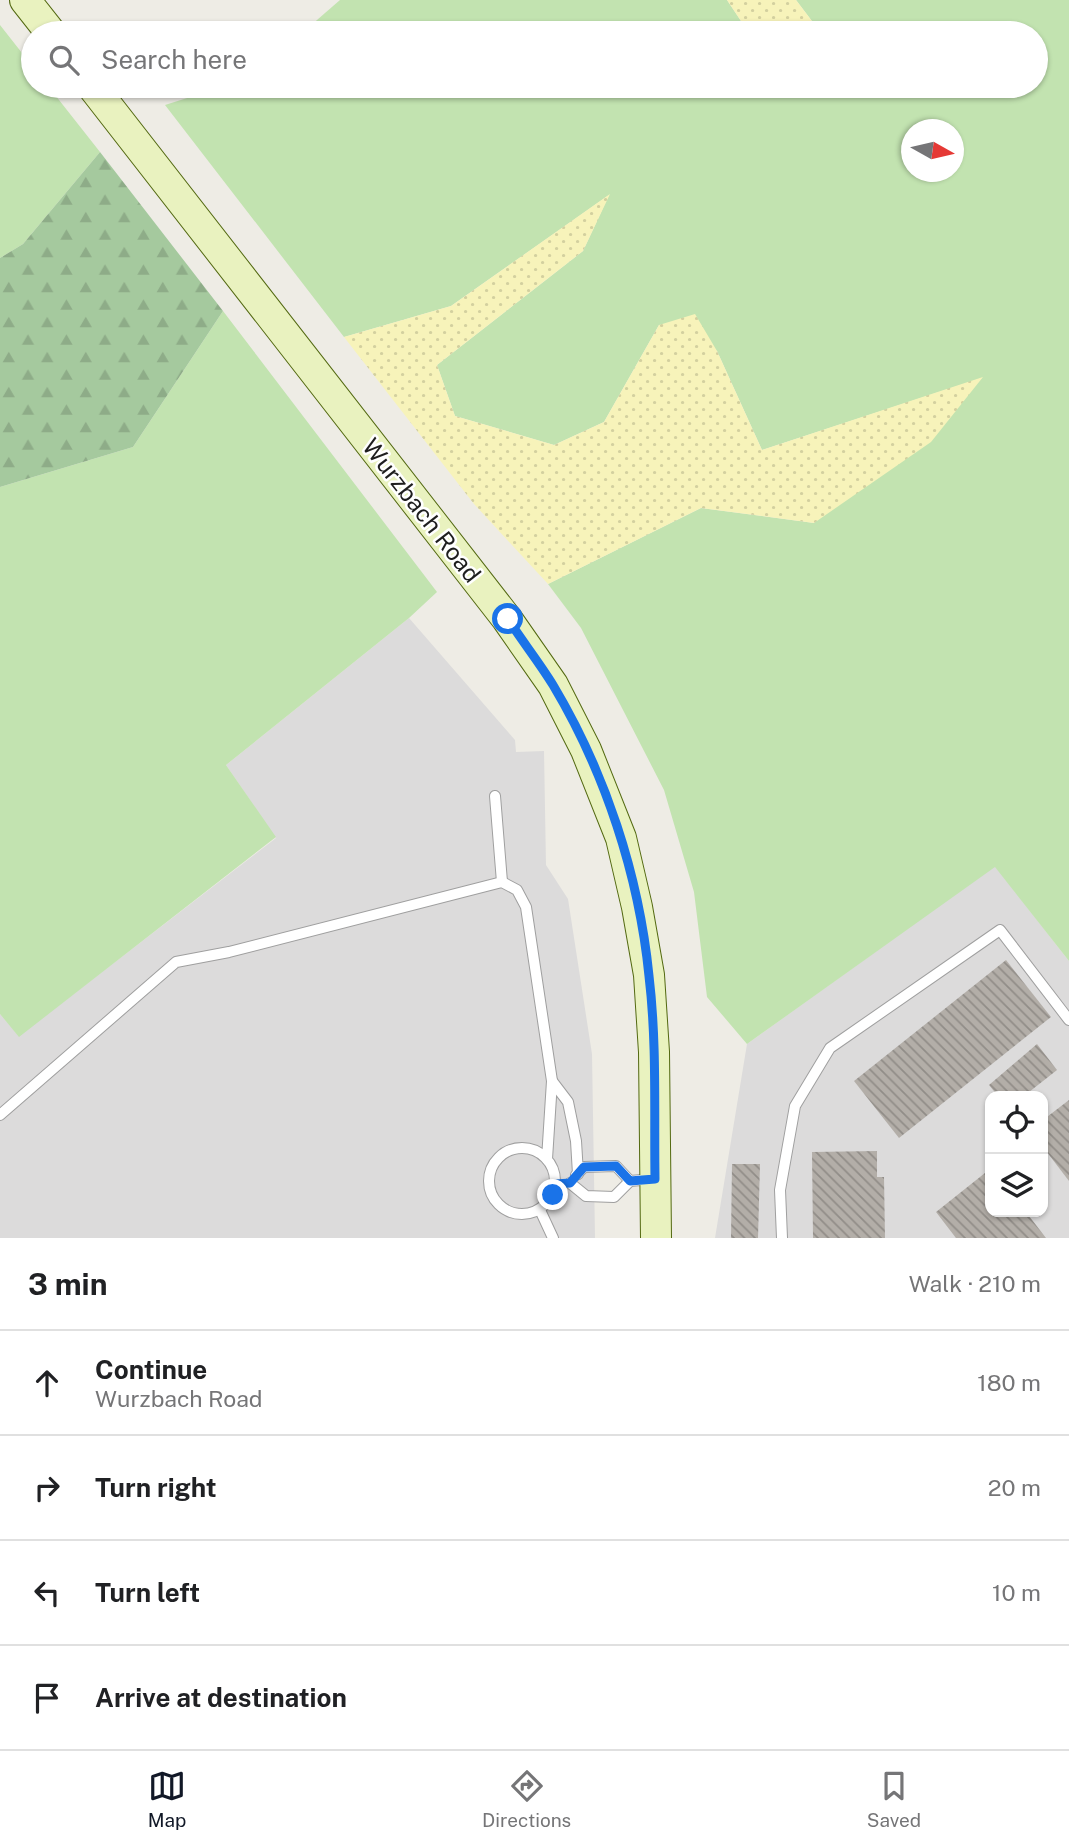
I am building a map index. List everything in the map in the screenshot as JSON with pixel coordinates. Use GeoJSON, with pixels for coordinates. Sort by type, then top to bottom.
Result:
{"type":"FeatureCollection","features":[{"type":"Feature","properties":{"kind":"main road"},"geometry":{"type":"LineString","coordinates":[[25,0],[42,21]]}},
{"type":"Feature","properties":{"kind":"main road","name":"Wurzbach Road"},"geometry":{"type":"LineString","coordinates":[[101,98],[508,619],[553,685],[586,750],[621,838],[640,920],[649,975],[654,1052],[643,1180],[656,1238]]}},
{"type":"Feature","properties":{"kind":"lane"},"geometry":{"type":"LineString","coordinates":[[495,796],[502,882]]}},
{"type":"Feature","properties":{"kind":"lane"},"geometry":{"type":"LineString","coordinates":[[0,1115],[176,962],[229,952],[502,882],[517,890],[526,907],[552,1081],[547,1159]]}},
{"type":"Feature","properties":{"kind":"lane"},"geometry":{"type":"LineString","coordinates":[[782,1238],[780,1190],[795,1106],[831,1048],[1000,930],[1069,1020]]}},
{"type":"Feature","properties":{"kind":"lane"},"geometry":{"type":"LineString","coordinates":[[552,1081],[568,1102],[576,1141],[578,1174]]}},
{"type":"Feature","properties":{"kind":"lane"},"geometry":{"type":"LineString","coordinates":[[530,1149],[547,1159],[553,1167],[556,1184],[553,1195],[540,1210],[531,1214],[511,1213],[495,1201],[488,1182],[494,1163],[510,1150],[530,1149]]}},
{"type":"Feature","properties":{"kind":"lane"},"geometry":{"type":"LineString","coordinates":[[570,1183],[584,1167],[616,1166],[643,1180]]}},
{"type":"Feature","properties":{"kind":"lane"},"geometry":{"type":"LineString","coordinates":[[556,1184],[570,1183],[586,1196],[614,1197],[643,1180]]}},
{"type":"Feature","properties":{"kind":"lane"},"geometry":{"type":"LineString","coordinates":[[540,1210],[553,1238]]}},
{"type":"Feature","properties":{"kind":"shaded area"},"geometry":{"type":"Polygon","coordinates":[[[409,618],[515,740],[516,752],[544,751],[546,865],[568,899],[592,1054],[595,1238],[0,1238],[0,1014],[19,1036],[276,838],[226,765],[409,618]]]}},
{"type":"Feature","properties":{"kind":"shaded area"},"geometry":{"type":"Polygon","coordinates":[[[995,866],[1069,961],[1069,1238],[715,1238],[747,1044],[995,866]]]}},
{"type":"Feature","properties":{"kind":"green space"},"geometry":{"type":"Polygon","coordinates":[[[340,0],[727,0],[741,21],[316,21],[340,0]]]}},
{"type":"Feature","properties":{"kind":"green space"},"geometry":{"type":"Polygon","coordinates":[[[796,0],[1069,0],[1069,961],[995,867],[747,1044],[707,997],[694,892],[664,790],[581,628],[548,584],[701,508],[814,523],[982,378],[762,450],[717,351],[659,325],[604,422],[554,445],[455,416],[437,365],[583,251],[609,195],[451,306],[344,337],[165,105],[187,98],[1048,98],[1048,21],[812,21],[796,0]]]}},
{"type":"Feature","properties":{"kind":"green space"},"geometry":{"type":"Polygon","coordinates":[[[0,25],[21,52],[21,98],[57,98],[100,152],[23,244],[0,258],[0,25]]]}},
{"type":"Feature","properties":{"kind":"green space"},"geometry":{"type":"Polygon","coordinates":[[[100,152],[223,311],[133,447],[0,487],[0,258],[23,244],[100,152]]]}},
{"type":"Feature","properties":{"kind":"green space"},"geometry":{"type":"Polygon","coordinates":[[[223,311],[437,592],[409,618],[226,765],[276,837],[19,1037],[0,1014],[0,487],[133,447],[223,311]]]}},
{"type":"Feature","properties":{"kind":"sand"},"geometry":{"type":"Polygon","coordinates":[[[727,0],[796,0],[812,21],[741,21],[727,0]]]}},
{"type":"Feature","properties":{"kind":"sand"},"geometry":{"type":"Polygon","coordinates":[[[610,194],[583,251],[437,365],[455,416],[554,445],[604,422],[659,325],[695,314],[717,351],[762,450],[983,377],[931,442],[814,523],[701,508],[548,584],[474,504],[344,337],[451,306],[610,194]]]}},
{"type":"Feature","properties":{"kind":"building"},"geometry":{"type":"Polygon","coordinates":[[[1006,960],[1051,1017],[899,1138],[854,1081],[1006,960]]]}},
{"type":"Feature","properties":{"kind":"building"},"geometry":{"type":"Polygon","coordinates":[[[1037,1044],[1057,1070],[1030,1091],[994,1091],[989,1085],[1037,1044]]]}},
{"type":"Feature","properties":{"kind":"building"},"geometry":{"type":"Polygon","coordinates":[[[1069,1100],[1069,1181],[1048,1154],[1048,1116],[1069,1100]]]}},
{"type":"Feature","properties":{"kind":"building"},"geometry":{"type":"Polygon","coordinates":[[[877,1151],[877,1177],[884,1177],[885,1238],[813,1238],[812,1152],[877,1151]]]}},
{"type":"Feature","properties":{"kind":"building"},"geometry":{"type":"Polygon","coordinates":[[[732,1164],[760,1164],[758,1238],[731,1238],[732,1164]]]}},
{"type":"Feature","properties":{"kind":"building"},"geometry":{"type":"Polygon","coordinates":[[[985,1173],[985,1217],[1030,1217],[1046,1238],[956,1238],[936,1212],[985,1173]]]}},
{"type":"Feature","properties":{"kind":"route"},"geometry":{"type":"LineString","coordinates":[[508,619],[553,685],[586,750],[621,838],[649,975],[654,1052],[655,1179],[630,1181],[616,1166],[584,1167],[570,1183],[556,1184],[553,1195]]}}]}
